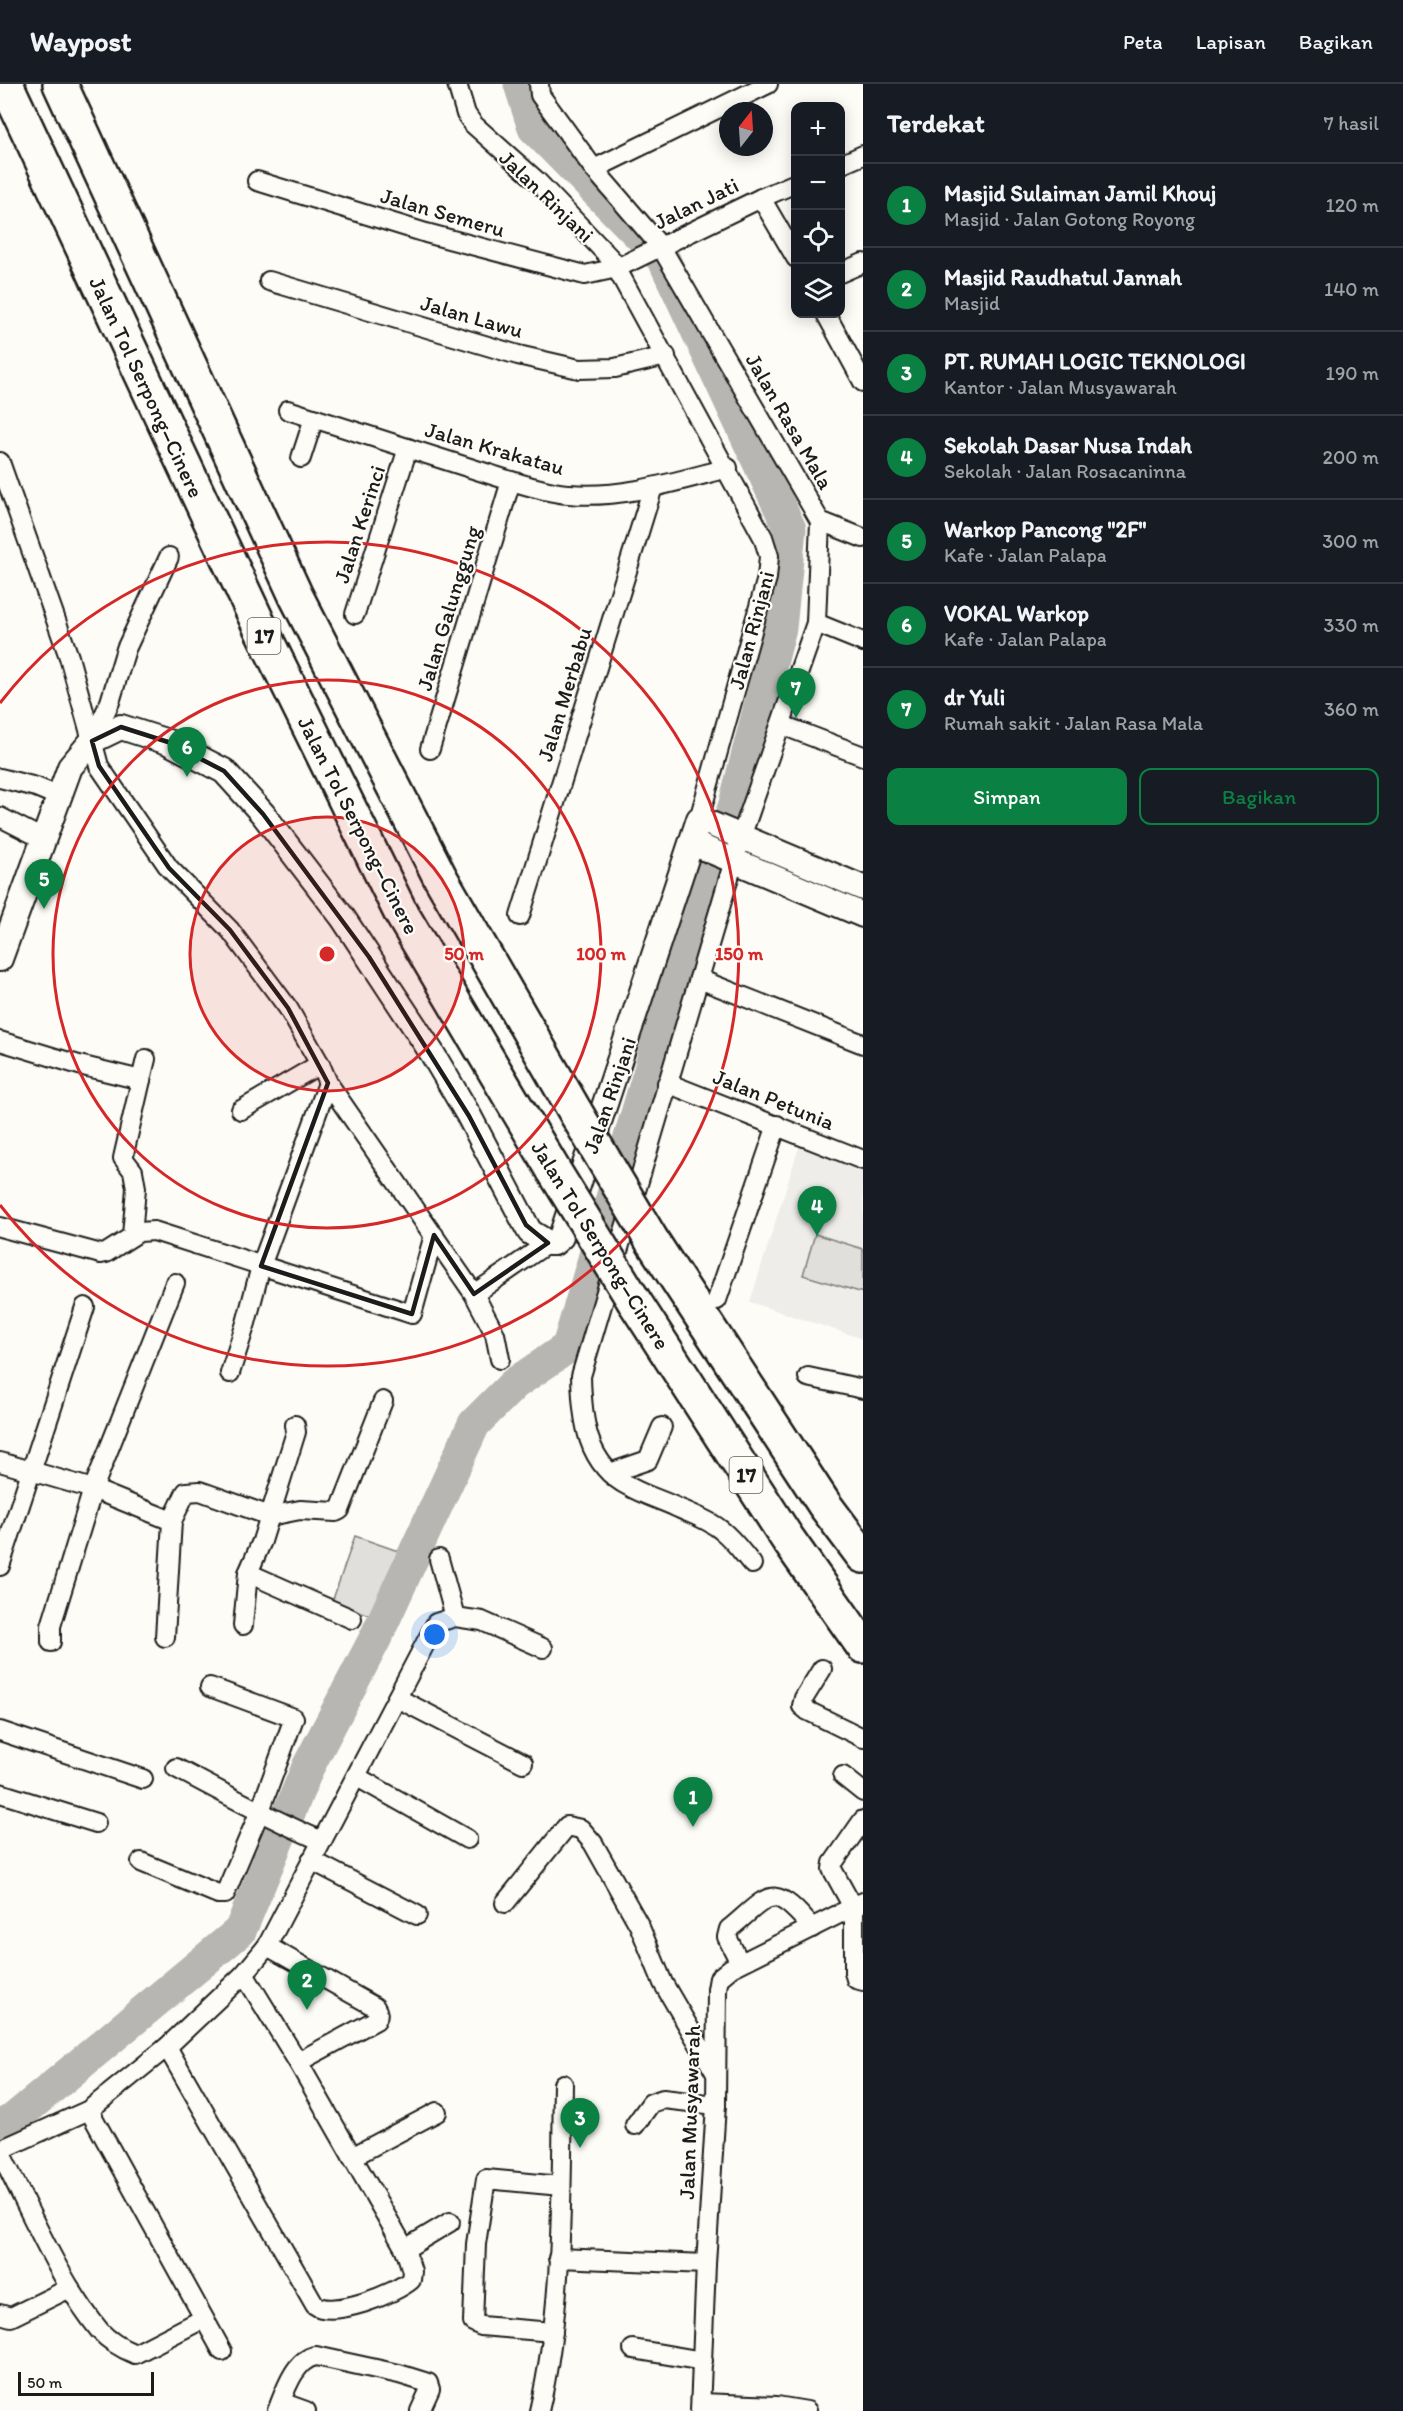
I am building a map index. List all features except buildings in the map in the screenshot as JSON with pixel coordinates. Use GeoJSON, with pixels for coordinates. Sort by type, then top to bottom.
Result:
{"type":"FeatureCollection","features":[{"type":"Feature","properties":{"kind":"highway","name":"Jalan Tol Serpong–Cinere"},"geometry":{"type":"LineString","coordinates":[[6,84],[260,627],[400,910],[554,1171],[634,1300],[787,1538],[863,1646]]}},
{"type":"Feature","properties":{"kind":"highway","name":"Jalan Tol Serpong–Cinere"},"geometry":{"type":"LineString","coordinates":[[60,84],[302,607],[440,877],[652,1241],[824,1504],[863,1556]]}},
{"type":"Feature","properties":{"kind":"street","name":"Jalan Rinjani"},"geometry":{"type":"LineString","coordinates":[[457,84],[466,114],[473,124],[537,181],[623,265],[666,356],[764,537],[769,556],[767,578],[694,844],[561,1237],[554,1243],[548,1244]]}},
{"type":"Feature","properties":{"kind":"street"},"geometry":{"type":"LineString","coordinates":[[594,169],[768,84]]}},
{"type":"Feature","properties":{"kind":"street","name":"Jalan Rasa Mala"},"geometry":{"type":"LineString","coordinates":[[544,88],[594,169],[659,248],[820,521],[816,623],[782,725],[738,836],[699,979],[581,1376],[582,1415],[586,1432],[598,1459],[610,1473]]}},
{"type":"Feature","properties":{"kind":"street"},"geometry":{"type":"LineString","coordinates":[[845,163],[863,155]]}},
{"type":"Feature","properties":{"kind":"street","name":"Jalan Semeru"},"geometry":{"type":"LineString","coordinates":[[257,182],[426,233],[574,273],[597,274],[623,265]]}},
{"type":"Feature","properties":{"kind":"street","name":"Jalan Jati"},"geometry":{"type":"LineString","coordinates":[[623,265],[791,185]]}},
{"type":"Feature","properties":{"kind":"street"},"geometry":{"type":"LineString","coordinates":[[761,198],[791,251]]}},
{"type":"Feature","properties":{"kind":"street"},"geometry":{"type":"LineString","coordinates":[[845,271],[863,263]]}},
{"type":"Feature","properties":{"kind":"street","name":"Jalan Lawu"},"geometry":{"type":"LineString","coordinates":[[269,281],[518,355],[579,369],[615,368],[666,356]]}},
{"type":"Feature","properties":{"kind":"street"},"geometry":{"type":"LineString","coordinates":[[828,318],[863,382]]}},
{"type":"Feature","properties":{"kind":"street","name":"Jalan Krakatau"},"geometry":{"type":"LineString","coordinates":[[288,410],[547,491],[595,494],[653,487],[728,468]]}},
{"type":"Feature","properties":{"kind":"street"},"geometry":{"type":"LineString","coordinates":[[301,458],[314,418]]}},
{"type":"Feature","properties":{"kind":"street","name":"Jalan Kerinci"},"geometry":{"type":"LineString","coordinates":[[355,614],[408,448]]}},
{"type":"Feature","properties":{"kind":"street"},"geometry":{"type":"LineString","coordinates":[[0,462],[69,657],[99,766],[140,829],[169,868],[230,930],[288,1008],[320,1064],[328,1083],[474,1294],[495,1334],[500,1359]]}},
{"type":"Feature","properties":{"kind":"street","name":"Jalan Galunggung"},"geometry":{"type":"LineString","coordinates":[[430,749],[511,481]]}},
{"type":"Feature","properties":{"kind":"street","name":"Jalan Merbabu"},"geometry":{"type":"LineString","coordinates":[[520,916],[653,487]]}},
{"type":"Feature","properties":{"kind":"street"},"geometry":{"type":"LineString","coordinates":[[820,521],[863,538]]}},
{"type":"Feature","properties":{"kind":"street"},"geometry":{"type":"LineString","coordinates":[[0,959],[70,766],[92,741],[110,702],[126,649],[169,557]]}},
{"type":"Feature","properties":{"kind":"street"},"geometry":{"type":"LineString","coordinates":[[816,623],[863,642]]}},
{"type":"Feature","properties":{"kind":"street"},"geometry":{"type":"LineString","coordinates":[[782,725],[863,756]]}},
{"type":"Feature","properties":{"kind":"street"},"geometry":{"type":"LineString","coordinates":[[92,741],[121,727],[168,742],[224,771],[263,814],[343,918],[432,1053],[469,1116],[530,1232],[548,1244],[474,1294]]}},
{"type":"Feature","properties":{"kind":"street"},"geometry":{"type":"LineString","coordinates":[[0,778],[60,797]]}},
{"type":"Feature","properties":{"kind":"street"},"geometry":{"type":"LineString","coordinates":[[0,817],[45,840]]}},
{"type":"Feature","properties":{"kind":"street"},"geometry":{"type":"LineString","coordinates":[[700,820],[863,888]]}},
{"type":"Feature","properties":{"kind":"street"},"geometry":{"type":"LineString","coordinates":[[694,844],[863,915]]}},
{"type":"Feature","properties":{"kind":"street"},"geometry":{"type":"LineString","coordinates":[[699,979],[863,1044]]}},
{"type":"Feature","properties":{"kind":"street"},"geometry":{"type":"LineString","coordinates":[[0,1041],[79,1065],[141,1080]]}},
{"type":"Feature","properties":{"kind":"street"},"geometry":{"type":"LineString","coordinates":[[132,1236],[136,1188],[133,1171],[123,1158],[146,1059]]}},
{"type":"Feature","properties":{"kind":"street"},"geometry":{"type":"LineString","coordinates":[[241,1110],[320,1064]]}},
{"type":"Feature","properties":{"kind":"street"},"geometry":{"type":"LineString","coordinates":[[230,1372],[261,1266],[328,1083]]}},
{"type":"Feature","properties":{"kind":"street","name":"Jalan Petunia"},"geometry":{"type":"LineString","coordinates":[[667,1083],[863,1160]]}},
{"type":"Feature","properties":{"kind":"street"},"geometry":{"type":"LineString","coordinates":[[717,1300],[777,1125]]}},
{"type":"Feature","properties":{"kind":"street"},"geometry":{"type":"LineString","coordinates":[[0,1227],[101,1254],[139,1232],[154,1231],[412,1314],[435,1235]]}},
{"type":"Feature","properties":{"kind":"street"},"geometry":{"type":"LineString","coordinates":[[51,1642],[51,1626],[93,1489],[175,1284]]}},
{"type":"Feature","properties":{"kind":"street"},"geometry":{"type":"LineString","coordinates":[[0,1566],[86,1307]]}},
{"type":"Feature","properties":{"kind":"street"},"geometry":{"type":"LineString","coordinates":[[807,1377],[863,1389]]}},
{"type":"Feature","properties":{"kind":"street"},"geometry":{"type":"LineString","coordinates":[[165,1637],[172,1521],[186,1492],[200,1491],[270,1516],[285,1511],[332,1512],[340,1510],[383,1401]]}},
{"type":"Feature","properties":{"kind":"street"},"geometry":{"type":"LineString","coordinates":[[243,1625],[248,1573],[270,1516],[296,1432],[295,1425]]}},
{"type":"Feature","properties":{"kind":"street"},"geometry":{"type":"LineString","coordinates":[[610,1473],[648,1460],[662,1427]]}},
{"type":"Feature","properties":{"kind":"street"},"geometry":{"type":"LineString","coordinates":[[0,1462],[93,1489],[172,1521]]}},
{"type":"Feature","properties":{"kind":"street"},"geometry":{"type":"LineString","coordinates":[[610,1473],[628,1487],[715,1526],[733,1540],[752,1564]]}},
{"type":"Feature","properties":{"kind":"street"},"geometry":{"type":"LineString","coordinates":[[439,1559],[455,1617]]}},
{"type":"Feature","properties":{"kind":"street"},"geometry":{"type":"LineString","coordinates":[[248,1573],[352,1618]]}},
{"type":"Feature","properties":{"kind":"street"},"geometry":{"type":"LineString","coordinates":[[202,2316],[199,2321],[135,2354],[114,2343],[101,2332],[70,2288],[0,2151],[89,2110],[166,2047],[244,1974],[267,1946],[436,1623],[455,1617],[482,1621],[543,1648]]}},
{"type":"Feature","properties":{"kind":"street"},"geometry":{"type":"LineString","coordinates":[[822,1669],[804,1698],[802,1706],[863,1738]]}},
{"type":"Feature","properties":{"kind":"street"},"geometry":{"type":"LineString","coordinates":[[141,1862],[218,1894],[225,1894],[230,1888],[294,1718],[210,1687]]}},
{"type":"Feature","properties":{"kind":"street"},"geometry":{"type":"LineString","coordinates":[[397,1698],[523,1763]]}},
{"type":"Feature","properties":{"kind":"street"},"geometry":{"type":"LineString","coordinates":[[0,1731],[143,1779]]}},
{"type":"Feature","properties":{"kind":"street"},"geometry":{"type":"LineString","coordinates":[[176,1768],[276,1821],[322,1841]]}},
{"type":"Feature","properties":{"kind":"street"},"geometry":{"type":"LineString","coordinates":[[843,1776],[863,1792]]}},
{"type":"Feature","properties":{"kind":"street"},"geometry":{"type":"LineString","coordinates":[[357,1777],[467,1839]]}},
{"type":"Feature","properties":{"kind":"street"},"geometry":{"type":"LineString","coordinates":[[0,1792],[96,1823]]}},
{"type":"Feature","properties":{"kind":"street"},"geometry":{"type":"LineString","coordinates":[[863,1820],[833,1863],[832,1869],[858,1904],[854,1972],[856,1979],[863,1980]]}},
{"type":"Feature","properties":{"kind":"street"},"geometry":{"type":"LineString","coordinates":[[505,1903],[567,1826],[580,1829],[593,1843],[639,1925],[663,1983],[716,2072]]}},
{"type":"Feature","properties":{"kind":"street"},"geometry":{"type":"LineString","coordinates":[[311,1860],[417,1916]]}},
{"type":"Feature","properties":{"kind":"street"},"geometry":{"type":"LineString","coordinates":[[740,1963],[727,1937],[729,1929],[767,1897],[780,1897],[793,1905],[812,1928]]}},
{"type":"Feature","properties":{"kind":"street","name":"Jalan Musyawarah"},"geometry":{"type":"LineString","coordinates":[[701,2407],[706,2264],[716,2105],[719,1978],[724,1972],[740,1963],[858,1904]]}},
{"type":"Feature","properties":{"kind":"street"},"geometry":{"type":"LineString","coordinates":[[267,1946],[378,2010],[379,2015],[376,2020],[298,2062]]}},
{"type":"Feature","properties":{"kind":"street"},"geometry":{"type":"LineString","coordinates":[[166,2047],[315,2306],[330,2310],[359,2304],[406,2285],[413,2276],[405,2249],[298,2062],[244,1974]]}},
{"type":"Feature","properties":{"kind":"street"},"geometry":{"type":"LineString","coordinates":[[539,2411],[553,2332],[561,2186],[563,2084]]}},
{"type":"Feature","properties":{"kind":"street"},"geometry":{"type":"LineString","coordinates":[[635,2125],[651,2103],[663,2099],[716,2105]]}},
{"type":"Feature","properties":{"kind":"street"},"geometry":{"type":"LineString","coordinates":[[89,2110],[222,2351]]}},
{"type":"Feature","properties":{"kind":"street"},"geometry":{"type":"LineString","coordinates":[[352,2157],[437,2112]]}},
{"type":"Feature","properties":{"kind":"street"},"geometry":{"type":"LineString","coordinates":[[553,2332],[475,2324],[472,2316],[476,2256],[486,2179],[561,2186]]}},
{"type":"Feature","properties":{"kind":"street"},"geometry":{"type":"LineString","coordinates":[[405,2249],[450,2222]]}},
{"type":"Feature","properties":{"kind":"street"},"geometry":{"type":"LineString","coordinates":[[558,2258],[706,2264]]}},
{"type":"Feature","properties":{"kind":"street"},"geometry":{"type":"LineString","coordinates":[[0,2314],[11,2317],[70,2288]]}},
{"type":"Feature","properties":{"kind":"street"},"geometry":{"type":"LineString","coordinates":[[633,2349],[703,2361]]}},
{"type":"Feature","properties":{"kind":"street"},"geometry":{"type":"LineString","coordinates":[[306,2411],[279,2406],[292,2376],[306,2358],[316,2356],[399,2374],[428,2383],[430,2389],[420,2411]]}},
{"type":"Feature","properties":{"kind":"street"},"geometry":{"type":"LineString","coordinates":[[701,2407],[777,2406],[807,2411]]}},
{"type":"Feature","properties":{"kind":"highlighted area"},"geometry":{"type":"Polygon","coordinates":[[[121,727],[168,742],[224,771],[263,814],[369,957],[469,1116],[526,1225],[548,1243],[474,1294],[434,1235],[412,1314],[261,1266],[328,1083],[288,1008],[230,930],[169,868],[99,766],[92,741],[121,727]]]}},
{"type":"Feature","properties":{"kind":"shaded area"},"geometry":{"type":"Polygon","coordinates":[[[800,1144],[863,1170],[863,1339],[750,1302],[800,1144]]]}},
{"type":"Feature","properties":{"kind":"shaded area"},"geometry":{"type":"Polygon","coordinates":[[[815,1234],[863,1249],[863,1293],[803,1275],[815,1234]]]}},
{"type":"Feature","properties":{"kind":"shaded area"},"geometry":{"type":"Polygon","coordinates":[[[355,1536],[398,1551],[375,1617],[332,1602],[355,1536]]]}},
{"type":"Feature","properties":{"kind":"waterway"},"geometry":{"type":"LineString","coordinates":[[0,2126],[14,2119],[240,1931],[308,1767],[375,1639],[474,1424],[514,1384],[568,1347],[650,1070],[676,971],[735,804],[780,628],[790,529],[664,260],[534,128],[520,84]]}},
{"type":"Feature","properties":{"kind":"place","name":"dr Yuli"},"geometry":{"type":"Point","coordinates":[796,718]}},
{"type":"Feature","properties":{"kind":"place","name":"VOKAL Warkop"},"geometry":{"type":"Point","coordinates":[187,777]}},
{"type":"Feature","properties":{"kind":"place","name":"Warkop Pancong \"2F\""},"geometry":{"type":"Point","coordinates":[44,909]}},
{"type":"Feature","properties":{"kind":"place","name":"Sekolah Dasar Nusa Indah"},"geometry":{"type":"Point","coordinates":[817,1236]}},
{"type":"Feature","properties":{"kind":"place","name":"Masjid Sulaiman Jamil Khouj"},"geometry":{"type":"Point","coordinates":[693,1827]}},
{"type":"Feature","properties":{"kind":"place","name":"Masjid Raudhatul Jannah"},"geometry":{"type":"Point","coordinates":[307,2010]}},
{"type":"Feature","properties":{"kind":"place","name":"PT. RUMAH LOGIC TEKNOLOGI"},"geometry":{"type":"Point","coordinates":[580,2148]}}]}
